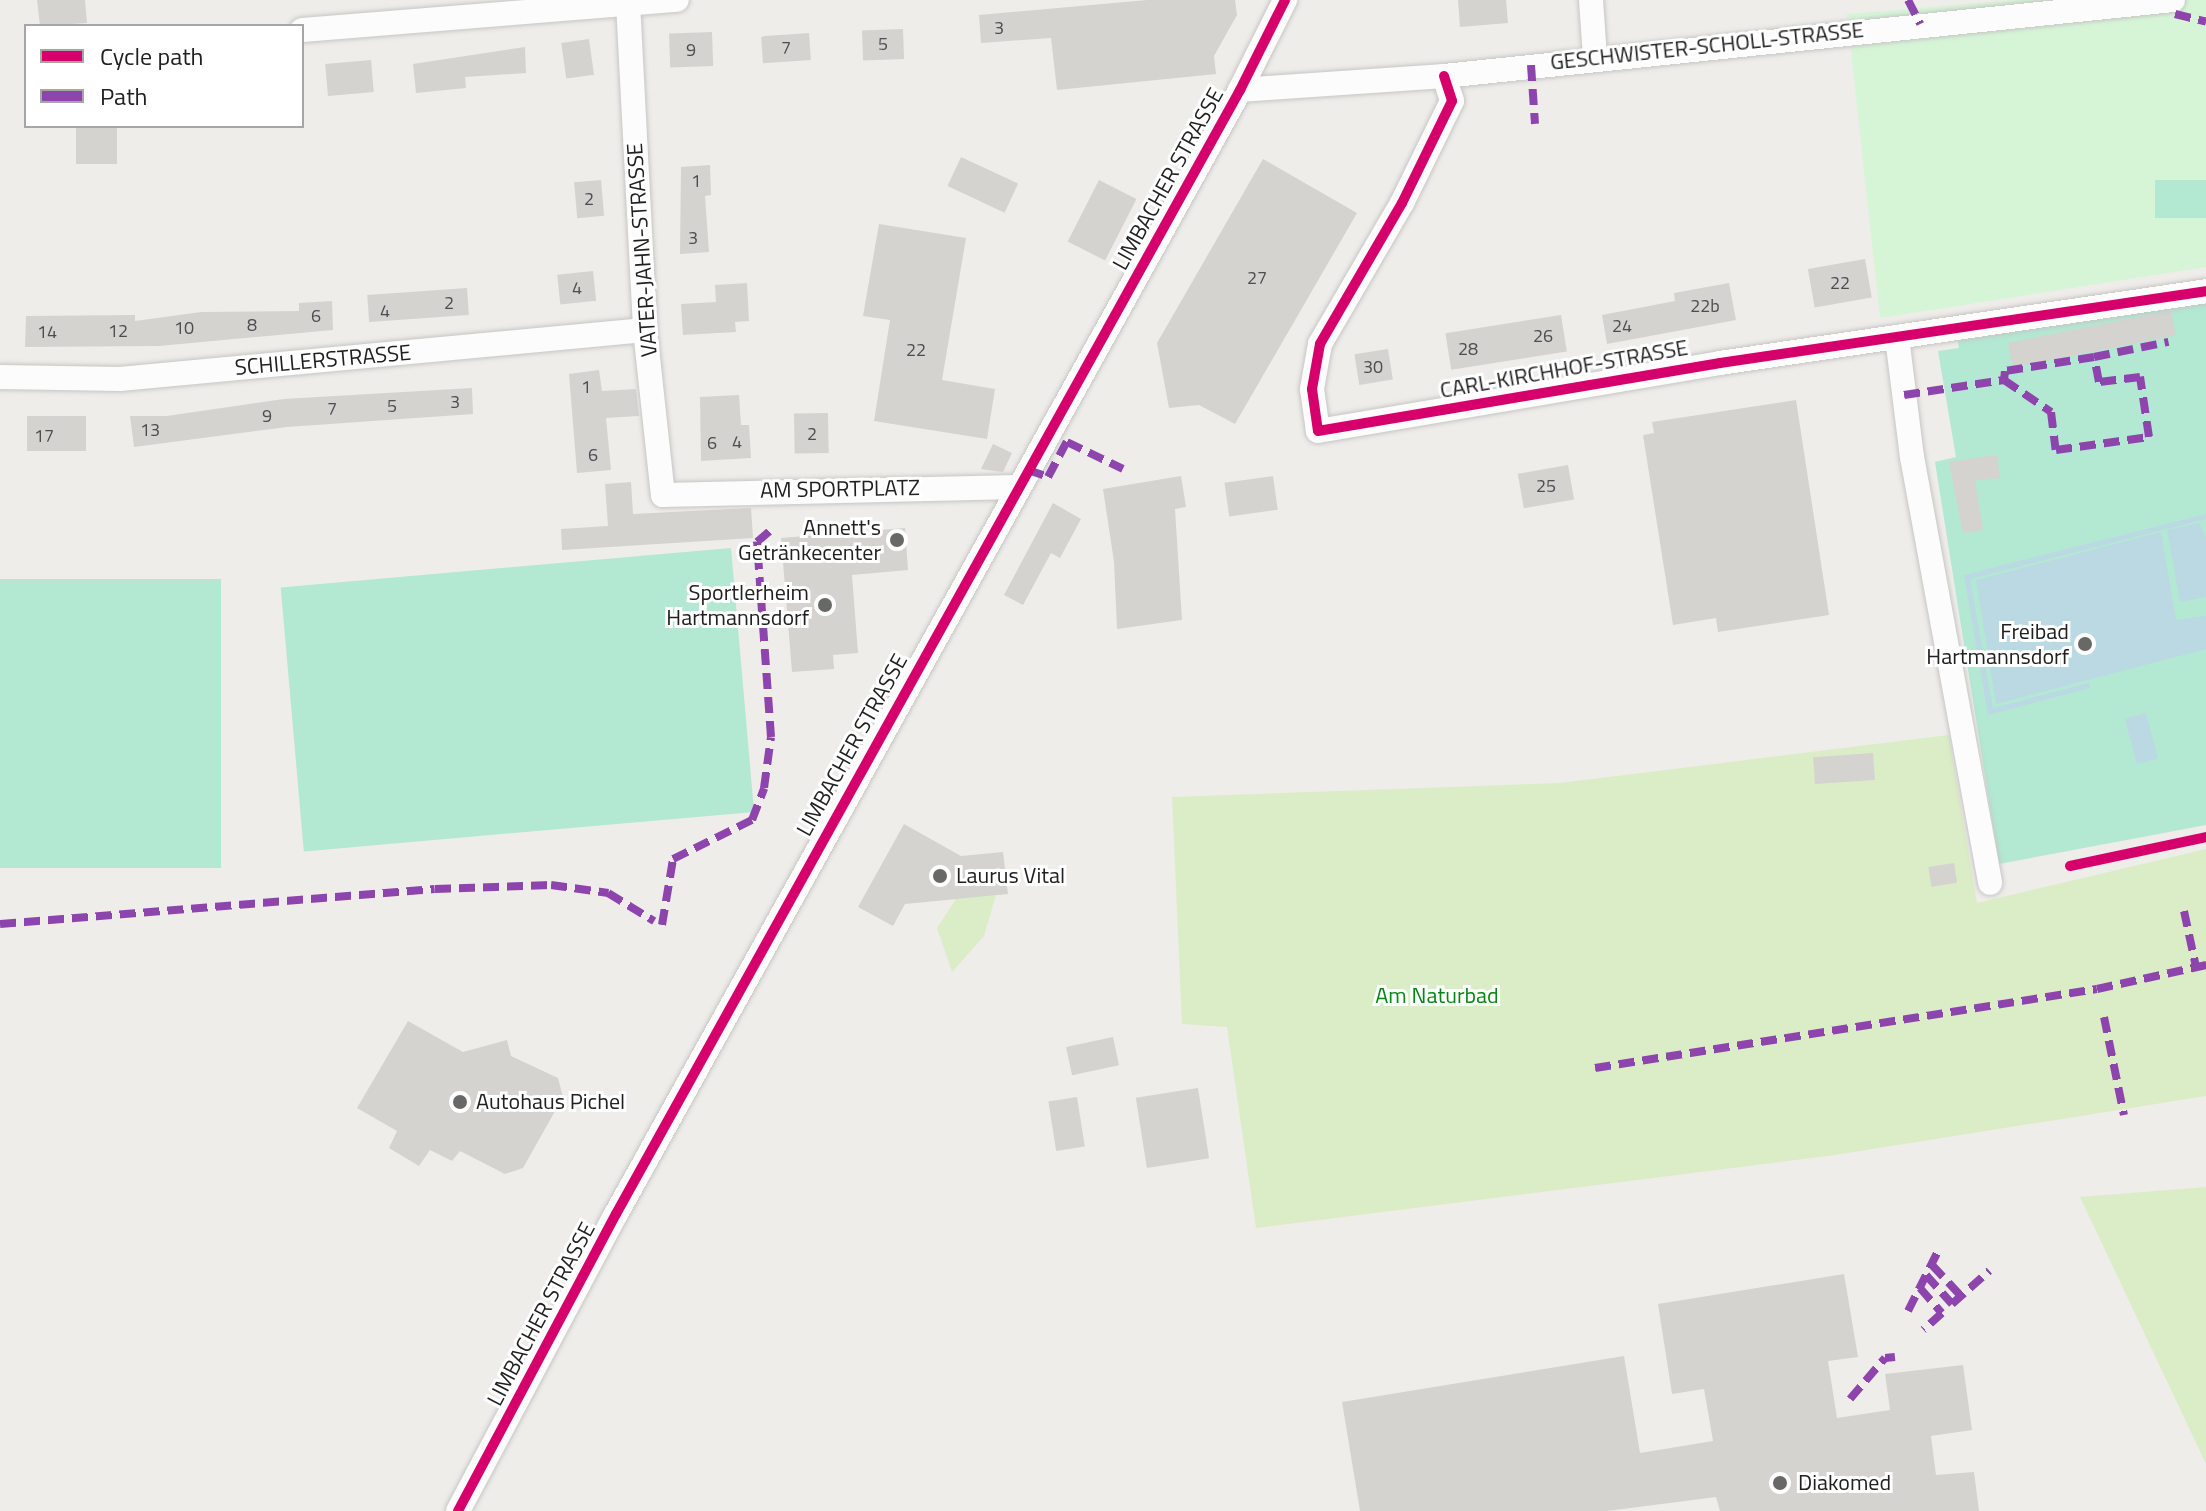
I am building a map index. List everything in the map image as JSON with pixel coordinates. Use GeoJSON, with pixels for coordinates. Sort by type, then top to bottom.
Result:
{"type":"FeatureCollection","features":[{"type":"Feature","properties":{"kind":"street"},"geometry":{"type":"LineString","coordinates":[[304,30],[677,0]]}},
{"type":"Feature","properties":{"kind":"street","name":"LIMBACHER STRASSE"},"geometry":{"type":"LineString","coordinates":[[458,1511],[616,1214],[1240,90],[1285,0]]}},
{"type":"Feature","properties":{"kind":"street"},"geometry":{"type":"LineString","coordinates":[[1591,0],[1595,57]]}},
{"type":"Feature","properties":{"kind":"street","name":"GESCHWISTER-SCHOLL-STRASSE"},"geometry":{"type":"LineString","coordinates":[[1240,90],[1444,76],[1595,57],[2173,0]]}},
{"type":"Feature","properties":{"kind":"street","name":"VATER-JAHN-STRASSE"},"geometry":{"type":"LineString","coordinates":[[628,3],[645,330],[663,495]]}},
{"type":"Feature","properties":{"kind":"street","name":"CARL-KIRCHHOF-STRASSE"},"geometry":{"type":"LineString","coordinates":[[1444,76],[1452,101],[1402,203],[1320,344],[1312,389],[1318,431],[1897,337],[2206,291]]}},
{"type":"Feature","properties":{"kind":"street","name":"SCHILLERSTRASSE"},"geometry":{"type":"LineString","coordinates":[[0,377],[120,379],[645,330]]}},
{"type":"Feature","properties":{"kind":"street"},"geometry":{"type":"LineString","coordinates":[[1897,337],[1912,457],[1990,883]]}},
{"type":"Feature","properties":{"kind":"street","name":"AM SPORTPLATZ"},"geometry":{"type":"LineString","coordinates":[[663,495],[1017,487]]}},
{"type":"Feature","properties":{"kind":"green space"},"geometry":{"type":"Polygon","coordinates":[[[2016,0],[2206,0],[2206,267],[1880,318],[1847,14],[2016,0]]]}},
{"type":"Feature","properties":{"kind":"green space"},"geometry":{"type":"Polygon","coordinates":[[[2155,180],[2206,180],[2206,218],[2155,218],[2155,180]]]}},
{"type":"Feature","properties":{"kind":"green space","name":"Freibad Hartmannsdorf"},"geometry":{"type":"Polygon","coordinates":[[[2206,294],[2206,825],[1999,864],[1935,462],[1956,457],[1938,351],[1959,348],[1957,337],[2206,294]]]}},
{"type":"Feature","properties":{"kind":"green space"},"geometry":{"type":"Polygon","coordinates":[[[731,548],[754,812],[304,851],[281,587],[731,548]]]}},
{"type":"Feature","properties":{"kind":"green space"},"geometry":{"type":"Polygon","coordinates":[[[0,579],[221,579],[221,868],[0,868],[0,579]]]}},
{"type":"Feature","properties":{"kind":"green space","name":"Am Naturbad"},"geometry":{"type":"Polygon","coordinates":[[[1949,735],[1977,903],[2206,849],[2206,1096],[1835,1155],[1256,1228],[1227,1027],[1182,1024],[1172,797],[1560,783],[1949,735]]]}},
{"type":"Feature","properties":{"kind":"green space"},"geometry":{"type":"Polygon","coordinates":[[[996,895],[984,936],[952,972],[937,928],[956,899],[996,895]]]}},
{"type":"Feature","properties":{"kind":"green space"},"geometry":{"type":"Polygon","coordinates":[[[2206,1187],[2206,1464],[2080,1197],[2206,1187]]]}},
{"type":"Feature","properties":{"kind":"water"},"geometry":{"type":"Polygon","coordinates":[[[2206,514],[2206,519],[1970,579],[1993,708],[2089,683],[2090,688],[1988,715],[1964,575],[2206,514]]]}},
{"type":"Feature","properties":{"kind":"water"},"geometry":{"type":"Polygon","coordinates":[[[2199,523],[2206,537],[2206,597],[2180,602],[2167,530],[2199,523]]]}},
{"type":"Feature","properties":{"kind":"water"},"geometry":{"type":"Polygon","coordinates":[[[2161,532],[2176,620],[2206,616],[2206,649],[1996,704],[1976,580],[2161,532]]]}},
{"type":"Feature","properties":{"kind":"water"},"geometry":{"type":"Polygon","coordinates":[[[2146,713],[2158,758],[2137,764],[2125,719],[2146,713]]]}},
{"type":"Feature","properties":{"kind":"building"},"geometry":{"type":"Polygon","coordinates":[[[37,0],[85,0],[87,23],[40,24],[37,0]]]}},
{"type":"Feature","properties":{"kind":"building"},"geometry":{"type":"Polygon","coordinates":[[[1147,0],[1235,0],[1237,15],[1214,56],[1216,74],[1057,90],[1051,38],[981,43],[979,15],[1147,0]]]}},
{"type":"Feature","properties":{"kind":"building"},"geometry":{"type":"Polygon","coordinates":[[[1458,0],[1506,0],[1508,23],[1460,27],[1458,0]]]}},
{"type":"Feature","properties":{"kind":"building"},"geometry":{"type":"Polygon","coordinates":[[[903,29],[904,59],[863,60],[862,30],[903,29]]]}},
{"type":"Feature","properties":{"kind":"building"},"geometry":{"type":"Polygon","coordinates":[[[712,32],[713,66],[670,67],[669,34],[712,32]]]}},
{"type":"Feature","properties":{"kind":"building"},"geometry":{"type":"Polygon","coordinates":[[[809,33],[811,60],[763,63],[761,36],[809,33]]]}},
{"type":"Feature","properties":{"kind":"building"},"geometry":{"type":"Polygon","coordinates":[[[589,39],[594,75],[566,79],[561,43],[589,39]]]}},
{"type":"Feature","properties":{"kind":"building"},"geometry":{"type":"Polygon","coordinates":[[[525,47],[526,73],[465,77],[466,88],[416,93],[413,64],[525,47]]]}},
{"type":"Feature","properties":{"kind":"building"},"geometry":{"type":"Polygon","coordinates":[[[371,60],[374,92],[328,96],[325,64],[371,60]]]}},
{"type":"Feature","properties":{"kind":"building"},"geometry":{"type":"Polygon","coordinates":[[[76,128],[117,128],[117,164],[76,164],[76,128]]]}},
{"type":"Feature","properties":{"kind":"building"},"geometry":{"type":"Polygon","coordinates":[[[961,157],[1018,184],[1005,213],[947,186],[961,157]]]}},
{"type":"Feature","properties":{"kind":"building"},"geometry":{"type":"Polygon","coordinates":[[[1263,159],[1357,213],[1235,424],[1199,405],[1169,408],[1157,343],[1263,159]]]}},
{"type":"Feature","properties":{"kind":"building"},"geometry":{"type":"Polygon","coordinates":[[[710,165],[711,195],[705,196],[709,252],[680,254],[681,167],[710,165]]]}},
{"type":"Feature","properties":{"kind":"building"},"geometry":{"type":"Polygon","coordinates":[[[601,180],[604,216],[577,218],[574,182],[601,180]]]}},
{"type":"Feature","properties":{"kind":"building"},"geometry":{"type":"Polygon","coordinates":[[[1099,180],[1136,199],[1105,261],[1068,241],[1099,180]]]}},
{"type":"Feature","properties":{"kind":"building"},"geometry":{"type":"Polygon","coordinates":[[[879,224],[966,238],[942,380],[995,389],[987,439],[874,421],[890,320],[863,316],[879,224]]]}},
{"type":"Feature","properties":{"kind":"building"},"geometry":{"type":"Polygon","coordinates":[[[1865,259],[1872,297],[1815,307],[1808,269],[1865,259]]]}},
{"type":"Feature","properties":{"kind":"building"},"geometry":{"type":"Polygon","coordinates":[[[593,271],[596,301],[560,305],[557,275],[593,271]]]}},
{"type":"Feature","properties":{"kind":"building"},"geometry":{"type":"Polygon","coordinates":[[[747,283],[749,321],[735,322],[736,332],[683,335],[681,304],[716,302],[715,285],[747,283]]]}},
{"type":"Feature","properties":{"kind":"building"},"geometry":{"type":"Polygon","coordinates":[[[1729,283],[1736,320],[1607,344],[1602,315],[1675,301],[1674,293],[1729,283]]]}},
{"type":"Feature","properties":{"kind":"building"},"geometry":{"type":"Polygon","coordinates":[[[467,288],[469,315],[369,322],[367,295],[467,288]]]}},
{"type":"Feature","properties":{"kind":"building"},"geometry":{"type":"Polygon","coordinates":[[[332,301],[333,330],[159,346],[25,347],[26,316],[135,315],[135,321],[201,312],[299,311],[299,303],[332,301]]]}},
{"type":"Feature","properties":{"kind":"building"},"geometry":{"type":"Polygon","coordinates":[[[2171,311],[2176,336],[2013,367],[2008,343],[2171,311]]]}},
{"type":"Feature","properties":{"kind":"building"},"geometry":{"type":"Polygon","coordinates":[[[1561,315],[1567,352],[1451,370],[1445,333],[1561,315]]]}},
{"type":"Feature","properties":{"kind":"building"},"geometry":{"type":"Polygon","coordinates":[[[1388,349],[1393,380],[1359,385],[1354,354],[1388,349]]]}},
{"type":"Feature","properties":{"kind":"building"},"geometry":{"type":"Polygon","coordinates":[[[599,370],[602,391],[636,389],[639,416],[606,418],[611,470],[577,473],[569,374],[599,370]]]}},
{"type":"Feature","properties":{"kind":"building"},"geometry":{"type":"Polygon","coordinates":[[[472,388],[473,414],[287,427],[134,447],[130,416],[167,416],[284,399],[472,388]]]}},
{"type":"Feature","properties":{"kind":"building"},"geometry":{"type":"Polygon","coordinates":[[[739,395],[741,425],[749,425],[751,458],[701,461],[700,397],[739,395]]]}},
{"type":"Feature","properties":{"kind":"building"},"geometry":{"type":"Polygon","coordinates":[[[1796,400],[1829,615],[1718,632],[1716,618],[1673,625],[1643,435],[1654,433],[1652,422],[1796,400]]]}},
{"type":"Feature","properties":{"kind":"building"},"geometry":{"type":"Polygon","coordinates":[[[828,413],[829,453],[795,454],[794,414],[828,413]]]}},
{"type":"Feature","properties":{"kind":"building"},"geometry":{"type":"Polygon","coordinates":[[[27,416],[86,416],[86,451],[27,451],[27,416]]]}},
{"type":"Feature","properties":{"kind":"building"},"geometry":{"type":"Polygon","coordinates":[[[993,444],[1012,453],[1003,472],[981,469],[993,444]]]}},
{"type":"Feature","properties":{"kind":"building"},"geometry":{"type":"Polygon","coordinates":[[[1997,455],[2000,478],[1975,481],[1983,530],[1963,533],[1949,462],[1997,455]]]}},
{"type":"Feature","properties":{"kind":"building"},"geometry":{"type":"Polygon","coordinates":[[[1568,465],[1574,499],[1524,508],[1518,474],[1568,465]]]}},
{"type":"Feature","properties":{"kind":"building"},"geometry":{"type":"Polygon","coordinates":[[[1181,476],[1186,507],[1175,509],[1182,620],[1117,629],[1114,562],[1103,489],[1181,476]]]}},
{"type":"Feature","properties":{"kind":"building"},"geometry":{"type":"Polygon","coordinates":[[[1273,476],[1278,510],[1229,516],[1224,483],[1273,476]]]}},
{"type":"Feature","properties":{"kind":"building"},"geometry":{"type":"Polygon","coordinates":[[[631,482],[633,514],[751,508],[753,538],[562,550],[561,529],[608,526],[605,484],[631,482]]]}},
{"type":"Feature","properties":{"kind":"building"},"geometry":{"type":"Polygon","coordinates":[[[1053,503],[1081,519],[1060,558],[1051,553],[1023,605],[1004,595],[1053,503]]]}},
{"type":"Feature","properties":{"kind":"building"},"geometry":{"type":"Polygon","coordinates":[[[905,528],[908,570],[852,575],[858,653],[833,655],[834,669],[792,672],[781,538],[905,528]]]}},
{"type":"Feature","properties":{"kind":"building"},"geometry":{"type":"Polygon","coordinates":[[[1873,753],[1875,780],[1815,784],[1813,757],[1873,753]]]}},
{"type":"Feature","properties":{"kind":"building","name":"Laurus Vital"},"geometry":{"type":"Polygon","coordinates":[[[904,824],[961,856],[1003,852],[1008,894],[905,904],[893,926],[858,907],[904,824]]]}},
{"type":"Feature","properties":{"kind":"building"},"geometry":{"type":"Polygon","coordinates":[[[1954,863],[1957,883],[1931,887],[1928,867],[1954,863]]]}},
{"type":"Feature","properties":{"kind":"building","name":"Autohaus Pichel"},"geometry":{"type":"Polygon","coordinates":[[[408,1021],[463,1052],[507,1040],[511,1056],[558,1078],[563,1097],[523,1168],[505,1174],[460,1151],[452,1161],[430,1150],[419,1166],[389,1148],[397,1131],[357,1108],[408,1021]]]}},
{"type":"Feature","properties":{"kind":"building"},"geometry":{"type":"Polygon","coordinates":[[[1113,1037],[1119,1065],[1072,1075],[1066,1047],[1113,1037]]]}},
{"type":"Feature","properties":{"kind":"building"},"geometry":{"type":"Polygon","coordinates":[[[1198,1088],[1209,1158],[1147,1168],[1136,1098],[1198,1088]]]}},
{"type":"Feature","properties":{"kind":"building"},"geometry":{"type":"Polygon","coordinates":[[[1077,1097],[1085,1146],[1056,1151],[1048,1102],[1077,1097]]]}},
{"type":"Feature","properties":{"kind":"building"},"geometry":{"type":"Polygon","coordinates":[[[1844,1274],[1858,1357],[1828,1361],[1837,1418],[1890,1410],[1885,1374],[1963,1365],[1972,1430],[1931,1436],[1936,1475],[1974,1472],[1979,1511],[1720,1511],[1716,1497],[1607,1511],[1360,1511],[1342,1402],[1624,1356],[1640,1453],[1713,1441],[1704,1389],[1672,1394],[1658,1304],[1844,1274]]]}},
{"type":"Feature","properties":{"kind":"marked path"},"geometry":{"type":"LineString","coordinates":[[1908,0],[1920,24]]}},
{"type":"Feature","properties":{"kind":"marked path"},"geometry":{"type":"LineString","coordinates":[[2175,14],[2206,22]]}},
{"type":"Feature","properties":{"kind":"marked path"},"geometry":{"type":"LineString","coordinates":[[1531,65],[1535,124]]}},
{"type":"Feature","properties":{"kind":"marked path"},"geometry":{"type":"LineString","coordinates":[[2094,357],[2168,342]]}},
{"type":"Feature","properties":{"kind":"marked path"},"geometry":{"type":"LineString","coordinates":[[1904,395],[2004,380],[2051,412],[2056,450],[2149,437],[2140,377],[2099,382],[2094,357],[2005,371],[2004,380]]}},
{"type":"Feature","properties":{"kind":"marked path"},"geometry":{"type":"LineString","coordinates":[[1028,470],[1048,477],[1067,442],[1123,469]]}},
{"type":"Feature","properties":{"kind":"marked path"},"geometry":{"type":"LineString","coordinates":[[662,925],[673,859],[752,820],[764,788],[771,737],[757,542],[774,527]]}},
{"type":"Feature","properties":{"kind":"marked path"},"geometry":{"type":"LineString","coordinates":[[0,924],[435,889],[551,885],[608,893],[654,921]]}},
{"type":"Feature","properties":{"kind":"marked path"},"geometry":{"type":"LineString","coordinates":[[2184,911],[2196,967]]}},
{"type":"Feature","properties":{"kind":"marked path"},"geometry":{"type":"LineString","coordinates":[[1595,1068],[2097,989],[2206,965]]}},
{"type":"Feature","properties":{"kind":"marked path"},"geometry":{"type":"LineString","coordinates":[[2104,1017],[2124,1115]]}},
{"type":"Feature","properties":{"kind":"marked path"},"geometry":{"type":"LineString","coordinates":[[1908,1311],[1938,1251]]}},
{"type":"Feature","properties":{"kind":"marked path"},"geometry":{"type":"LineString","coordinates":[[1932,1265],[1961,1296]]}},
{"type":"Feature","properties":{"kind":"marked path"},"geometry":{"type":"LineString","coordinates":[[1926,1275],[1952,1304],[1989,1271]]}},
{"type":"Feature","properties":{"kind":"marked path"},"geometry":{"type":"LineString","coordinates":[[1920,1288],[1942,1313],[1923,1330]]}},
{"type":"Feature","properties":{"kind":"marked path"},"geometry":{"type":"LineString","coordinates":[[1850,1399],[1885,1358],[1895,1357]]}},
{"type":"Feature","properties":{"kind":"cycle path"},"geometry":{"type":"LineString","coordinates":[[458,1511],[616,1214],[1240,90],[1285,0]]}},
{"type":"Feature","properties":{"kind":"cycle path"},"geometry":{"type":"LineString","coordinates":[[1444,76],[1452,101],[1402,203],[1320,344],[1312,389],[1318,431],[1720,363],[2206,291]]}},
{"type":"Feature","properties":{"kind":"cycle path"},"geometry":{"type":"LineString","coordinates":[[2070,866],[2206,837]]}},
{"type":"Feature","properties":{"kind":"place","name":"Annett's Getränkecenter"},"geometry":{"type":"Point","coordinates":[897,540]}},
{"type":"Feature","properties":{"kind":"place","name":"Sportlerheim Hartmannsdorf"},"geometry":{"type":"Point","coordinates":[825,605]}},
{"type":"Feature","properties":{"kind":"place","name":"Freibad Hartmannsdorf"},"geometry":{"type":"Point","coordinates":[2085,644]}},
{"type":"Feature","properties":{"kind":"place","name":"Laurus Vital"},"geometry":{"type":"Point","coordinates":[940,876]}},
{"type":"Feature","properties":{"kind":"place","name":"Autohaus Pichel"},"geometry":{"type":"Point","coordinates":[460,1102]}},
{"type":"Feature","properties":{"kind":"place","name":"Diakomed"},"geometry":{"type":"Point","coordinates":[1780,1483]}}]}
